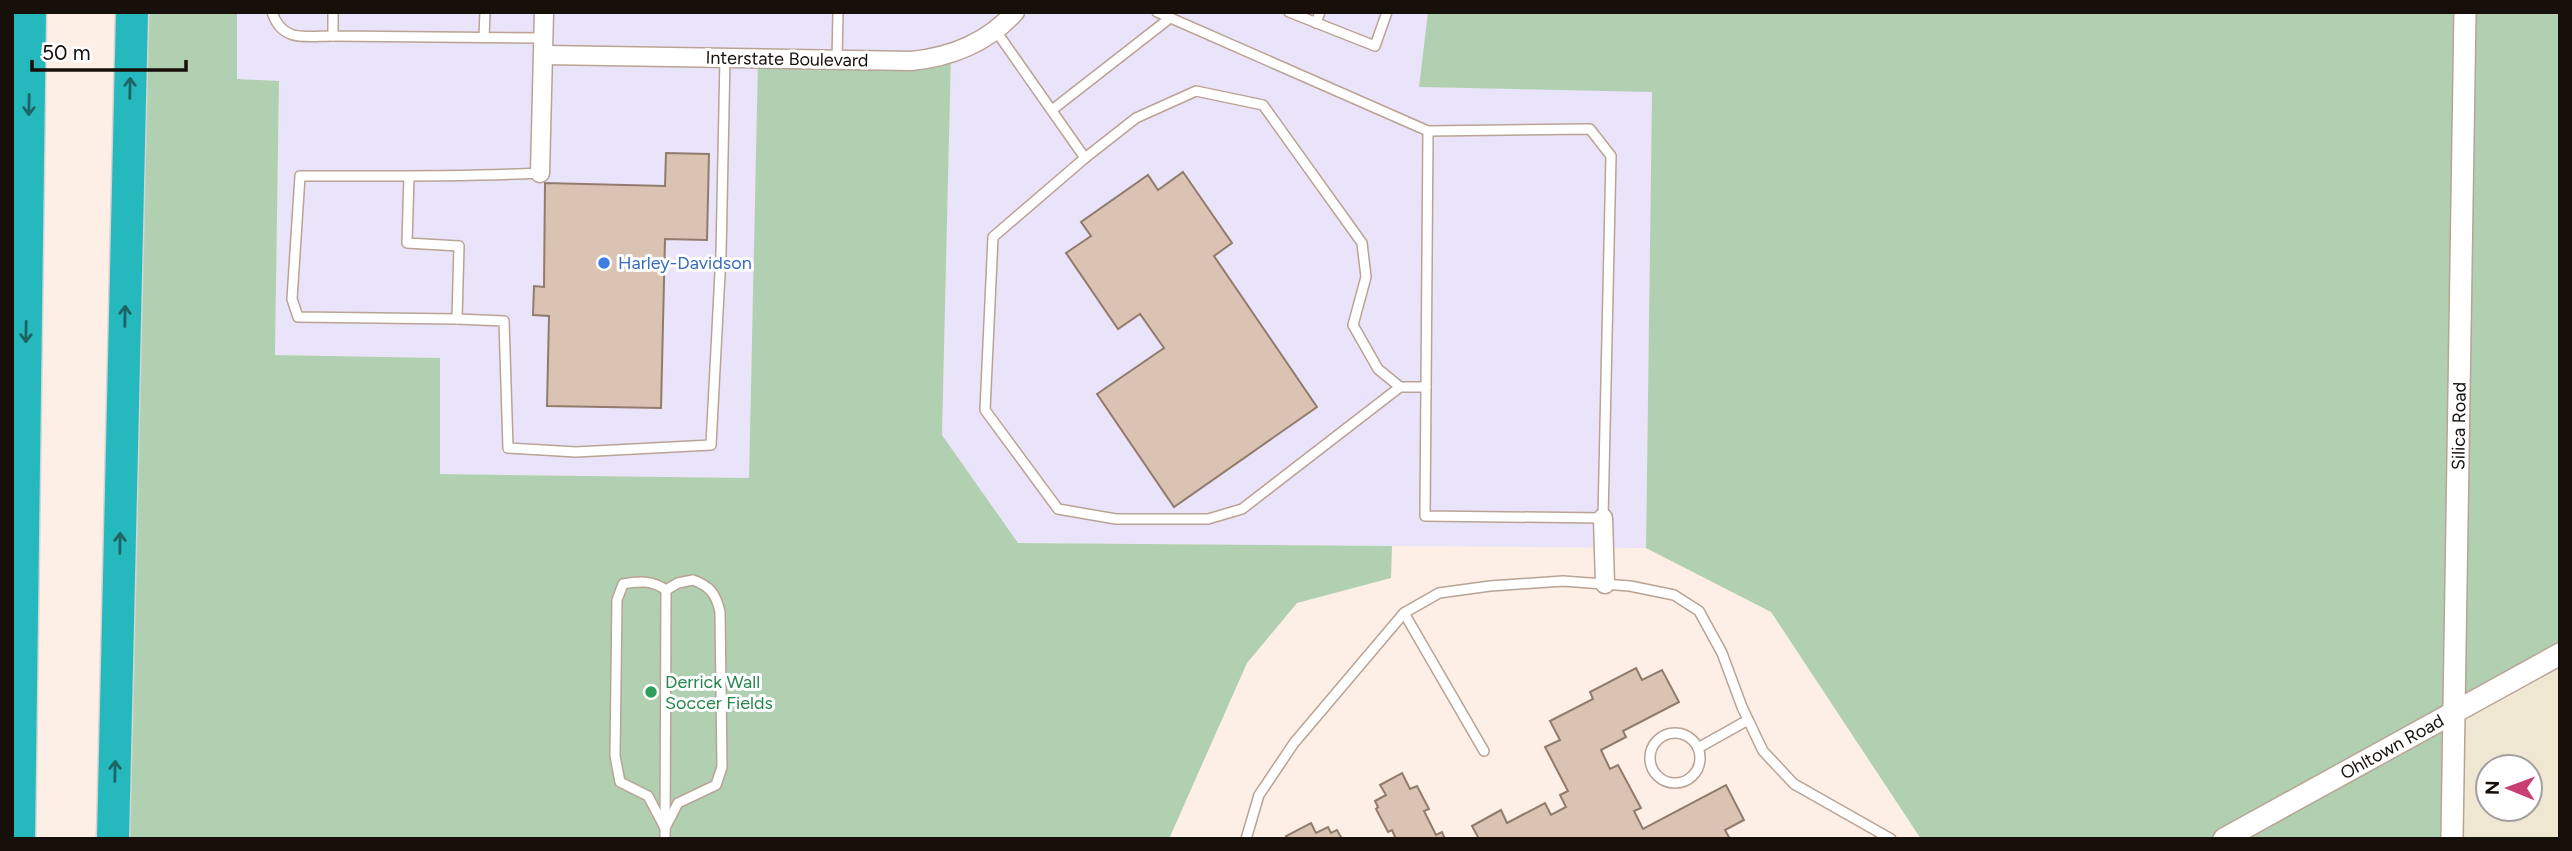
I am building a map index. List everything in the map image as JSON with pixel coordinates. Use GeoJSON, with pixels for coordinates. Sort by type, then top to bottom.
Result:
{"type":"FeatureCollection","features":[{"type":"Feature","properties":{"kind":"highway"},"geometry":{"type":"LineString","coordinates":[[19,839],[30,12]]}},
{"type":"Feature","properties":{"kind":"highway"},"geometry":{"type":"LineString","coordinates":[[113,839],[132,12]]}},
{"type":"Feature","properties":{"kind":"highway"},"geometry":{"type":"LineString","coordinates":[[12,480],[23,558]]}},
{"type":"Feature","properties":{"kind":"street"},"geometry":{"type":"LineString","coordinates":[[540,173],[544,12]]}},
{"type":"Feature","properties":{"kind":"street","name":"Interstate Boulevard"},"geometry":{"type":"LineString","coordinates":[[544,47],[725,58],[911,61],[933,59],[976,44],[996,31],[1015,12]]}},
{"type":"Feature","properties":{"kind":"street","name":"Silica Road"},"geometry":{"type":"LineString","coordinates":[[2452,839],[2465,12]]}},
{"type":"Feature","properties":{"kind":"street"},"geometry":{"type":"LineString","coordinates":[[1603,518],[1605,584]]}},
{"type":"Feature","properties":{"kind":"street","name":"Ohltown Road"},"geometry":{"type":"LineString","coordinates":[[2224,839],[2560,654]]}},
{"type":"Feature","properties":{"kind":"lane"},"geometry":{"type":"LineString","coordinates":[[272,12],[278,26],[294,36],[484,37],[544,47]]}},
{"type":"Feature","properties":{"kind":"lane"},"geometry":{"type":"LineString","coordinates":[[333,12],[333,36]]}},
{"type":"Feature","properties":{"kind":"lane"},"geometry":{"type":"LineString","coordinates":[[484,37],[485,12]]}},
{"type":"Feature","properties":{"kind":"lane"},"geometry":{"type":"LineString","coordinates":[[837,60],[838,12]]}},
{"type":"Feature","properties":{"kind":"lane"},"geometry":{"type":"LineString","coordinates":[[1157,12],[1428,131],[1590,129],[1611,156],[1603,518],[1425,516],[1428,131]]}},
{"type":"Feature","properties":{"kind":"lane"},"geometry":{"type":"LineString","coordinates":[[1289,12],[1375,46],[1387,12]]}},
{"type":"Feature","properties":{"kind":"lane"},"geometry":{"type":"LineString","coordinates":[[1316,23],[1320,12]]}},
{"type":"Feature","properties":{"kind":"lane"},"geometry":{"type":"LineString","coordinates":[[1052,110],[1170,18]]}},
{"type":"Feature","properties":{"kind":"lane"},"geometry":{"type":"LineString","coordinates":[[996,31],[1085,158]]}},
{"type":"Feature","properties":{"kind":"lane"},"geometry":{"type":"LineString","coordinates":[[540,173],[300,176],[292,299],[298,317],[504,321],[508,448],[576,452],[711,444],[721,254],[725,58]]}},
{"type":"Feature","properties":{"kind":"lane"},"geometry":{"type":"LineString","coordinates":[[1400,387],[1378,369],[1353,325],[1366,277],[1362,243],[1263,105],[1196,91],[1136,118],[993,237],[985,410],[1058,509],[1116,520],[1208,519],[1242,509],[1400,387],[1426,387]]}},
{"type":"Feature","properties":{"kind":"lane"},"geometry":{"type":"LineString","coordinates":[[409,176],[407,243],[459,246],[457,319]]}},
{"type":"Feature","properties":{"kind":"lane"},"geometry":{"type":"LineString","coordinates":[[665,828],[678,803],[716,785],[722,767],[720,612],[717,596],[706,585],[693,580],[678,583],[666,590]]}},
{"type":"Feature","properties":{"kind":"lane"},"geometry":{"type":"LineString","coordinates":[[1246,839],[1259,795],[1294,743],[1404,613],[1439,593],[1477,587],[1563,581],[1630,586],[1674,595],[1699,611],[1722,653],[1763,751],[1794,784],[1891,839]]}},
{"type":"Feature","properties":{"kind":"lane"},"geometry":{"type":"LineString","coordinates":[[665,828],[648,796],[621,782],[615,755],[617,600],[623,584],[656,583],[666,590]]}},
{"type":"Feature","properties":{"kind":"lane"},"geometry":{"type":"LineString","coordinates":[[665,839],[666,590]]}},
{"type":"Feature","properties":{"kind":"lane"},"geometry":{"type":"LineString","coordinates":[[1404,613],[1484,751]]}},
{"type":"Feature","properties":{"kind":"lane"},"geometry":{"type":"LineString","coordinates":[[1698,748],[1748,720]]}},
{"type":"Feature","properties":{"kind":"lane"},"geometry":{"type":"LineString","coordinates":[[1670,733],[1689,737],[1698,748],[1700,763],[1696,772],[1680,783],[1661,779],[1650,763],[1654,744],[1670,733]]}},
{"type":"Feature","properties":{"kind":"shaded area"},"geometry":{"type":"Polygon","coordinates":[[[237,12],[1428,12],[1420,87],[1652,91],[1646,548],[1018,543],[942,435],[951,55],[758,59],[749,478],[439,474],[439,358],[275,355],[279,81],[236,80],[237,12]]]}},
{"type":"Feature","properties":{"kind":"shaded area"},"geometry":{"type":"Polygon","coordinates":[[[2560,654],[2560,839],[2452,839],[2454,713],[2560,654]]]}},
{"type":"Feature","properties":{"kind":"green space"},"geometry":{"type":"Polygon","coordinates":[[[131,12],[237,12],[237,79],[279,81],[275,355],[440,358],[440,474],[749,478],[758,59],[951,54],[942,435],[1018,543],[1392,546],[1391,578],[1297,603],[1247,663],[1169,839],[113,839],[131,12]]]}},
{"type":"Feature","properties":{"kind":"green space"},"geometry":{"type":"Polygon","coordinates":[[[1428,12],[2560,12],[2560,654],[2454,713],[2452,839],[1921,839],[1771,612],[1646,548],[1652,92],[1419,87],[1428,12]]]}},
{"type":"Feature","properties":{"kind":"building","name":"Harley-Davidson"},"geometry":{"type":"Polygon","coordinates":[[[666,153],[709,154],[707,240],[665,239],[661,408],[547,406],[549,316],[533,315],[534,286],[544,287],[545,183],[665,186],[666,153]]]}},
{"type":"Feature","properties":{"kind":"building"},"geometry":{"type":"Polygon","coordinates":[[[1183,172],[1232,243],[1214,256],[1317,407],[1174,507],[1097,394],[1164,348],[1140,314],[1118,329],[1066,253],[1091,236],[1081,222],[1148,175],[1158,190],[1183,172]]]}},
{"type":"Feature","properties":{"kind":"building"},"geometry":{"type":"Polygon","coordinates":[[[1636,668],[1642,680],[1662,670],[1679,702],[1623,731],[1626,737],[1601,750],[1610,769],[1618,765],[1641,808],[1634,811],[1643,829],[1726,785],[1744,820],[1725,830],[1730,839],[1479,839],[1472,826],[1501,810],[1507,823],[1545,803],[1551,815],[1566,807],[1560,795],[1568,791],[1545,747],[1560,740],[1550,721],[1593,699],[1590,692],[1636,668]]]}},
{"type":"Feature","properties":{"kind":"building"},"geometry":{"type":"Polygon","coordinates":[[[1402,773],[1410,789],[1417,786],[1429,809],[1424,811],[1436,835],[1442,832],[1445,839],[1396,839],[1392,830],[1388,832],[1376,809],[1378,807],[1375,801],[1386,795],[1380,785],[1402,773]]]}},
{"type":"Feature","properties":{"kind":"building"},"geometry":{"type":"Polygon","coordinates":[[[1311,823],[1316,833],[1328,827],[1331,833],[1337,830],[1342,839],[1288,839],[1286,836],[1311,823]]]}},
{"type":"Feature","properties":{"kind":"place","name":"Harley-Davidson"},"geometry":{"type":"Point","coordinates":[604,263]}},
{"type":"Feature","properties":{"kind":"place","name":"Derrick Wall Soccer Fields"},"geometry":{"type":"Point","coordinates":[651,692]}}]}
